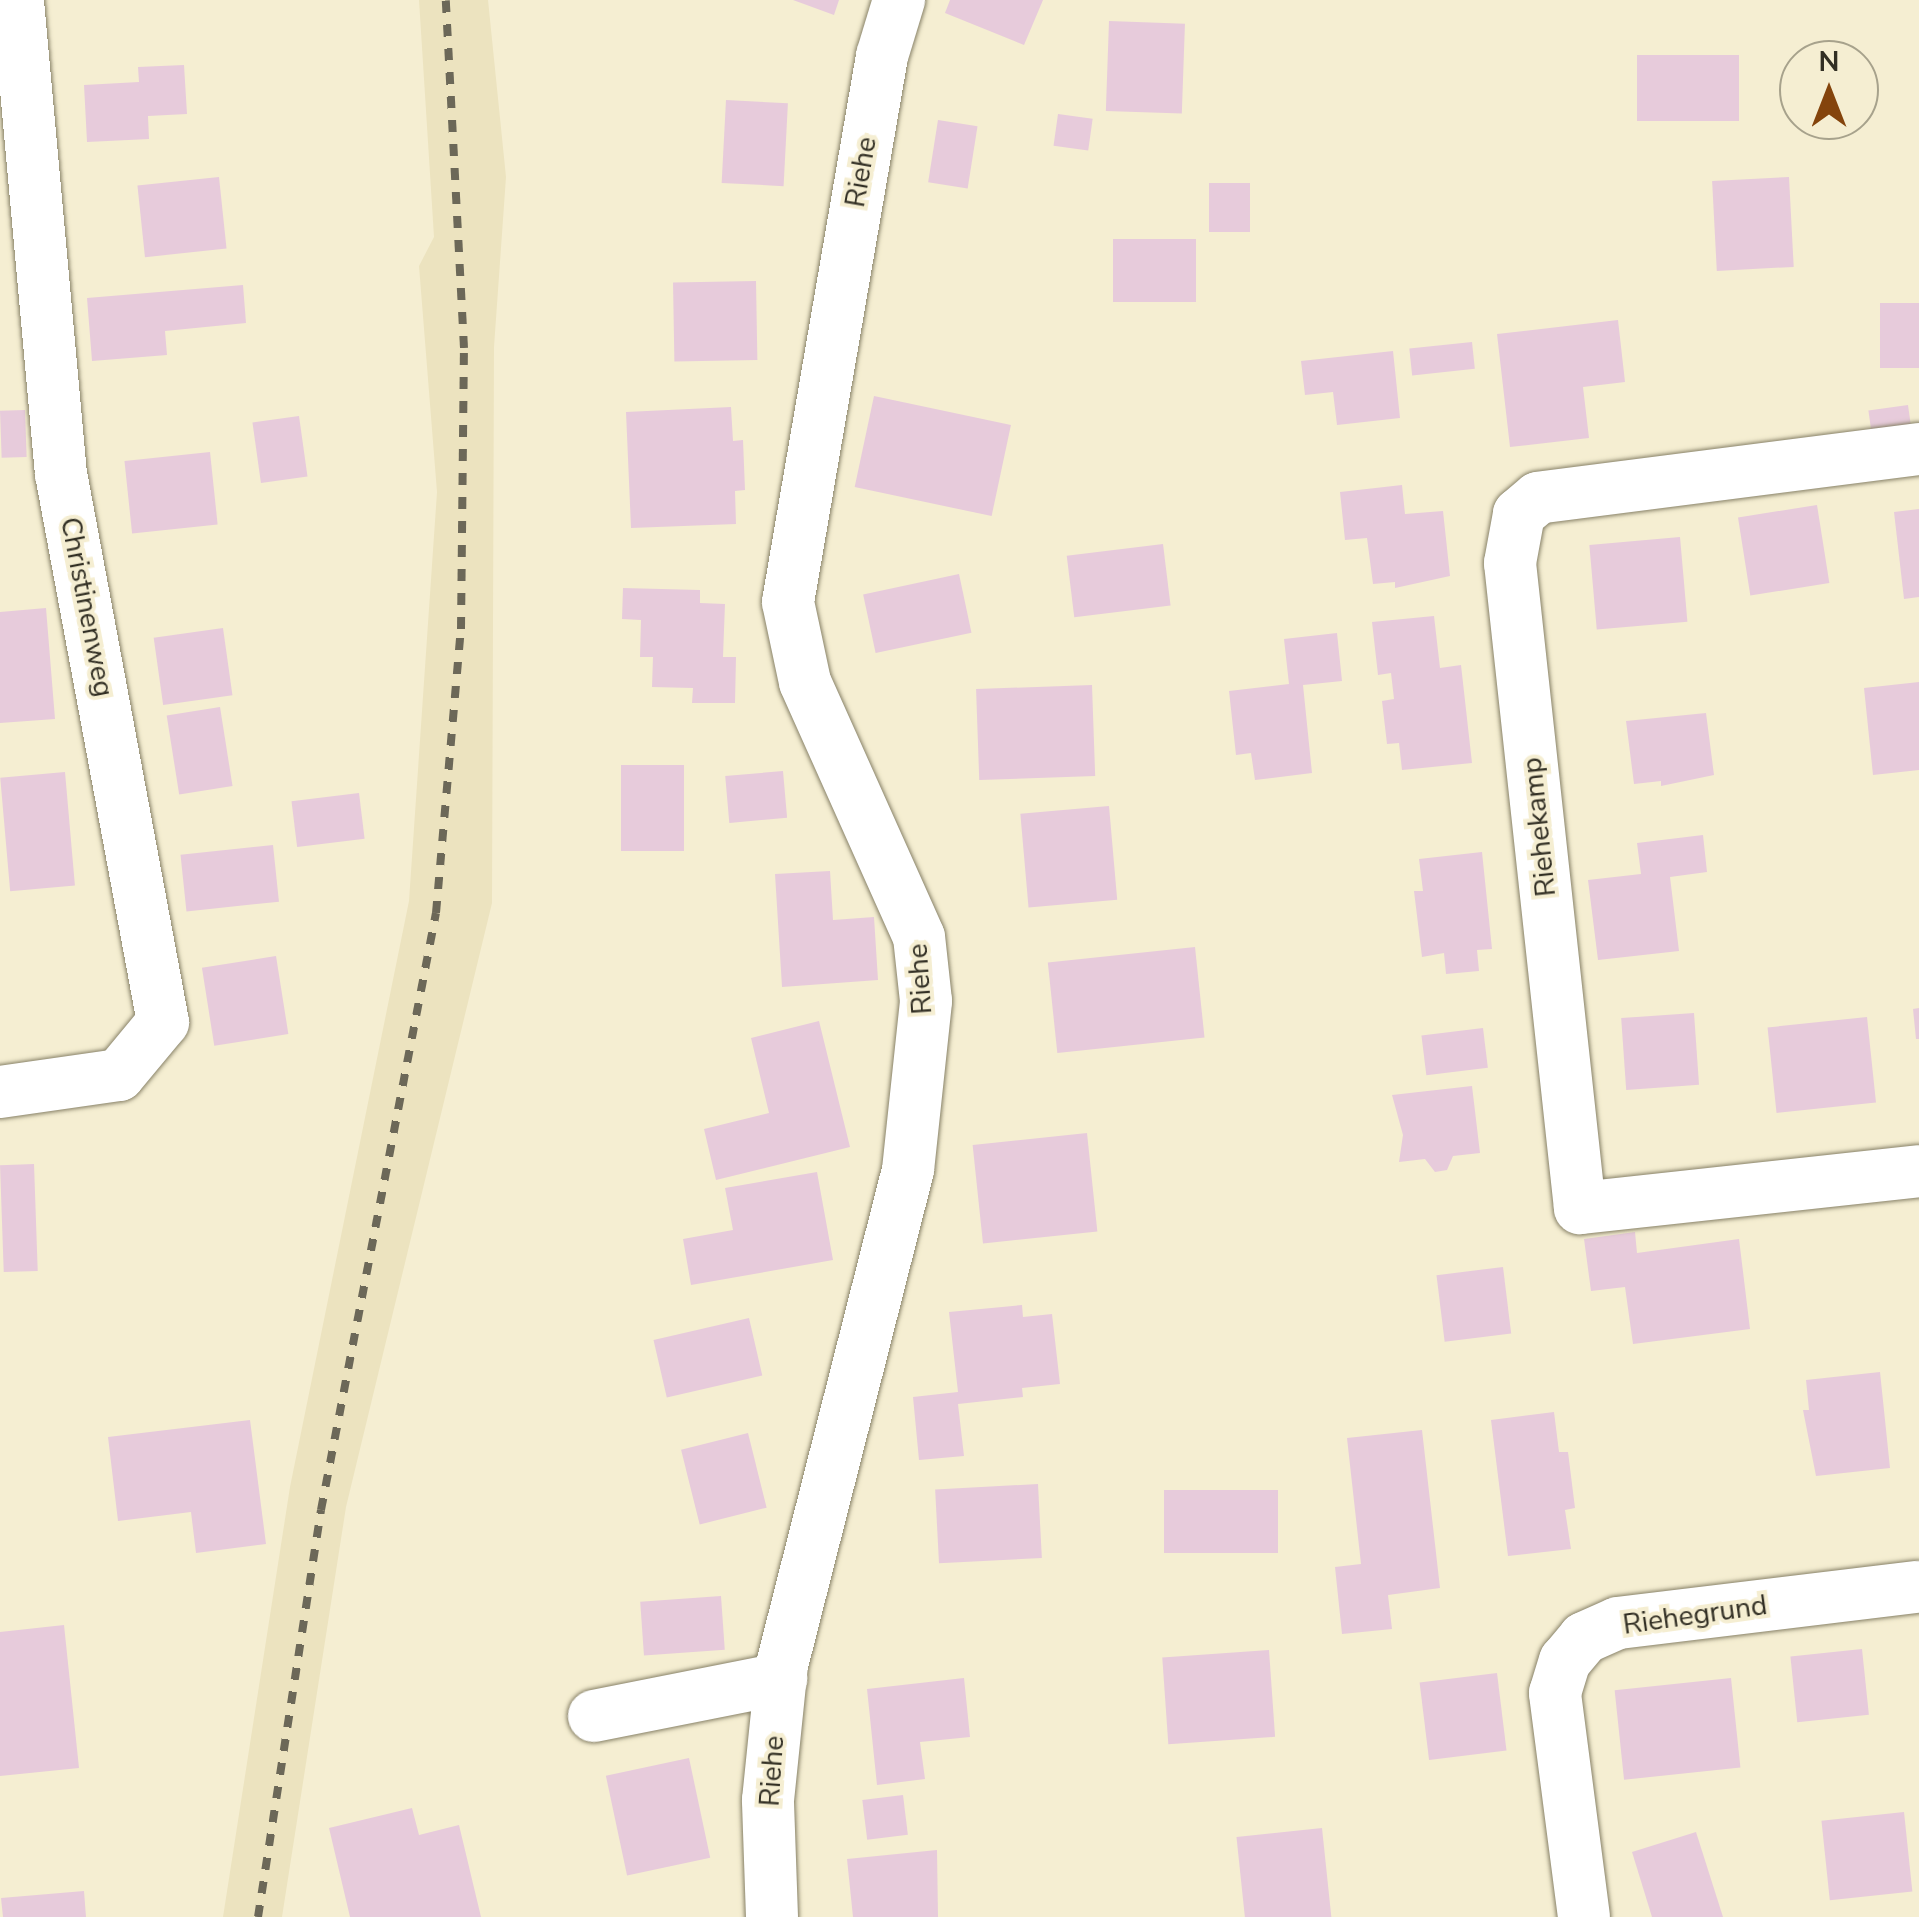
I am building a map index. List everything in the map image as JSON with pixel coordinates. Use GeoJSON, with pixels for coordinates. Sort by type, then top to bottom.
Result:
{"type":"FeatureCollection","features":[{"type":"Feature","properties":{"kind":"street","name":"Christinenweg"},"geometry":{"type":"LineString","coordinates":[[0,1092],[119,1076],[163,1022],[61,474],[18,0]]}},
{"type":"Feature","properties":{"kind":"street","name":"Riehe"},"geometry":{"type":"LineString","coordinates":[[772,1917],[768,1800],[781,1679],[908,1170],[926,1001],[920,937],[805,682],[788,602],[882,56],[898,0]]}},
{"type":"Feature","properties":{"kind":"street","name":"Riehekamp"},"geometry":{"type":"LineString","coordinates":[[1919,449],[1538,498],[1512,532],[1510,563],[1580,1208],[1919,1171]]}},
{"type":"Feature","properties":{"kind":"street","name":"Riehegrund"},"geometry":{"type":"LineString","coordinates":[[1584,1917],[1555,1693],[1565,1661],[1584,1638],[1618,1623],[1917,1587]]}},
{"type":"Feature","properties":{"kind":"street"},"geometry":{"type":"LineString","coordinates":[[594,1716],[781,1679]]}},
{"type":"Feature","properties":{"kind":"shaded area"},"geometry":{"type":"Polygon","coordinates":[[[419,0],[488,0],[506,177],[494,347],[492,903],[346,1507],[282,1917],[223,1917],[290,1487],[409,901],[437,492],[419,266],[434,237],[419,0]]]}},
{"type":"Feature","properties":{"kind":"building"},"geometry":{"type":"Polygon","coordinates":[[[793,0],[839,0],[834,15],[793,0]]]}},
{"type":"Feature","properties":{"kind":"building"},"geometry":{"type":"Polygon","coordinates":[[[950,0],[1043,0],[1024,45],[945,13],[950,0]]]}},
{"type":"Feature","properties":{"kind":"building"},"geometry":{"type":"Polygon","coordinates":[[[1109,21],[1185,24],[1182,114],[1106,111],[1109,21]]]}},
{"type":"Feature","properties":{"kind":"building"},"geometry":{"type":"Polygon","coordinates":[[[1637,55],[1739,55],[1739,121],[1637,121],[1637,55]]]}},
{"type":"Feature","properties":{"kind":"building"},"geometry":{"type":"Polygon","coordinates":[[[184,65],[187,114],[148,116],[149,139],[87,142],[84,85],[139,82],[138,67],[184,65]]]}},
{"type":"Feature","properties":{"kind":"building"},"geometry":{"type":"Polygon","coordinates":[[[726,100],[788,103],[784,186],[722,183],[726,100]]]}},
{"type":"Feature","properties":{"kind":"building"},"geometry":{"type":"Polygon","coordinates":[[[1058,114],[1093,119],[1088,151],[1054,146],[1058,114]]]}},
{"type":"Feature","properties":{"kind":"building"},"geometry":{"type":"Polygon","coordinates":[[[938,120],[978,126],[968,188],[928,182],[938,120]]]}},
{"type":"Feature","properties":{"kind":"building"},"geometry":{"type":"Polygon","coordinates":[[[219,177],[227,249],[145,257],[137,186],[219,177]]]}},
{"type":"Feature","properties":{"kind":"building"},"geometry":{"type":"Polygon","coordinates":[[[1789,177],[1794,267],[1717,271],[1712,181],[1789,177]]]}},
{"type":"Feature","properties":{"kind":"building"},"geometry":{"type":"Polygon","coordinates":[[[1209,183],[1250,183],[1250,232],[1209,232],[1209,183]]]}},
{"type":"Feature","properties":{"kind":"building"},"geometry":{"type":"Polygon","coordinates":[[[1113,239],[1196,239],[1196,302],[1113,302],[1113,239]]]}},
{"type":"Feature","properties":{"kind":"building"},"geometry":{"type":"Polygon","coordinates":[[[756,281],[757,360],[674,361],[673,282],[756,281]]]}},
{"type":"Feature","properties":{"kind":"building"},"geometry":{"type":"Polygon","coordinates":[[[243,285],[246,323],[165,331],[167,355],[92,361],[87,298],[243,285]]]}},
{"type":"Feature","properties":{"kind":"building"},"geometry":{"type":"Polygon","coordinates":[[[1880,303],[1919,303],[1919,368],[1880,368],[1880,303]]]}},
{"type":"Feature","properties":{"kind":"building"},"geometry":{"type":"Polygon","coordinates":[[[1618,320],[1625,382],[1583,387],[1589,438],[1510,447],[1497,334],[1618,320]]]}},
{"type":"Feature","properties":{"kind":"building"},"geometry":{"type":"Polygon","coordinates":[[[1472,342],[1475,369],[1412,375],[1409,349],[1472,342]]]}},
{"type":"Feature","properties":{"kind":"building"},"geometry":{"type":"Polygon","coordinates":[[[1393,351],[1400,418],[1337,425],[1333,392],[1305,395],[1301,361],[1393,351]]]}},
{"type":"Feature","properties":{"kind":"building"},"geometry":{"type":"Polygon","coordinates":[[[874,396],[1011,425],[992,516],[855,487],[874,396]]]}},
{"type":"Feature","properties":{"kind":"building"},"geometry":{"type":"Polygon","coordinates":[[[1908,405],[1911,427],[1871,432],[1868,411],[1908,405]]]}},
{"type":"Feature","properties":{"kind":"building"},"geometry":{"type":"Polygon","coordinates":[[[731,407],[733,441],[743,440],[745,490],[735,491],[736,524],[631,528],[626,412],[731,407]]]}},
{"type":"Feature","properties":{"kind":"building"},"geometry":{"type":"Polygon","coordinates":[[[25,410],[27,457],[2,458],[0,411],[25,410]]]}},
{"type":"Feature","properties":{"kind":"building"},"geometry":{"type":"Polygon","coordinates":[[[299,416],[307,476],[261,483],[252,423],[299,416]]]}},
{"type":"Feature","properties":{"kind":"building"},"geometry":{"type":"Polygon","coordinates":[[[210,452],[218,525],[132,534],[124,461],[210,452]]]}},
{"type":"Feature","properties":{"kind":"building"},"geometry":{"type":"Polygon","coordinates":[[[1402,485],[1405,514],[1443,511],[1450,576],[1395,588],[1395,582],[1373,584],[1367,538],[1345,540],[1340,492],[1402,485]]]}},
{"type":"Feature","properties":{"kind":"building"},"geometry":{"type":"Polygon","coordinates":[[[1817,505],[1829,583],[1750,596],[1738,518],[1817,505]]]}},
{"type":"Feature","properties":{"kind":"building"},"geometry":{"type":"Polygon","coordinates":[[[1919,509],[1919,597],[1904,599],[1894,512],[1919,509]]]}},
{"type":"Feature","properties":{"kind":"building"},"geometry":{"type":"Polygon","coordinates":[[[1680,537],[1687,622],[1597,630],[1589,545],[1680,537]]]}},
{"type":"Feature","properties":{"kind":"building"},"geometry":{"type":"Polygon","coordinates":[[[1163,544],[1171,606],[1074,617],[1067,556],[1163,544]]]}},
{"type":"Feature","properties":{"kind":"building"},"geometry":{"type":"Polygon","coordinates":[[[959,574],[971,633],[876,653],[863,594],[959,574]]]}},
{"type":"Feature","properties":{"kind":"building"},"geometry":{"type":"Polygon","coordinates":[[[623,588],[700,590],[700,603],[725,604],[723,657],[736,657],[735,703],[692,703],[693,688],[652,687],[653,657],[640,657],[641,620],[622,619],[623,588]]]}},
{"type":"Feature","properties":{"kind":"building"},"geometry":{"type":"Polygon","coordinates":[[[46,608],[55,719],[0,723],[0,612],[46,608]]]}},
{"type":"Feature","properties":{"kind":"building"},"geometry":{"type":"Polygon","coordinates":[[[1434,616],[1440,668],[1461,665],[1472,763],[1402,770],[1399,743],[1387,744],[1382,701],[1394,699],[1391,673],[1378,675],[1372,622],[1434,616]]]}},
{"type":"Feature","properties":{"kind":"building"},"geometry":{"type":"Polygon","coordinates":[[[223,628],[232,695],[163,705],[154,638],[223,628]]]}},
{"type":"Feature","properties":{"kind":"building"},"geometry":{"type":"Polygon","coordinates":[[[1337,633],[1342,681],[1303,685],[1312,773],[1255,780],[1251,753],[1236,755],[1229,691],[1289,684],[1284,639],[1337,633]]]}},
{"type":"Feature","properties":{"kind":"building"},"geometry":{"type":"Polygon","coordinates":[[[1919,682],[1919,770],[1873,775],[1864,688],[1919,682]]]}},
{"type":"Feature","properties":{"kind":"building"},"geometry":{"type":"Polygon","coordinates":[[[1092,685],[1095,776],[979,780],[976,689],[1092,685]]]}},
{"type":"Feature","properties":{"kind":"building"},"geometry":{"type":"Polygon","coordinates":[[[220,707],[233,786],[179,794],[167,715],[220,707]]]}},
{"type":"Feature","properties":{"kind":"building"},"geometry":{"type":"Polygon","coordinates":[[[1706,713],[1714,775],[1661,786],[1661,781],[1634,784],[1626,721],[1706,713]]]}},
{"type":"Feature","properties":{"kind":"building"},"geometry":{"type":"Polygon","coordinates":[[[621,765],[684,765],[684,851],[621,851],[621,765]]]}},
{"type":"Feature","properties":{"kind":"building"},"geometry":{"type":"Polygon","coordinates":[[[783,771],[787,818],[729,823],[725,776],[783,771]]]}},
{"type":"Feature","properties":{"kind":"building"},"geometry":{"type":"Polygon","coordinates":[[[65,772],[75,886],[10,891],[0,778],[65,772]]]}},
{"type":"Feature","properties":{"kind":"building"},"geometry":{"type":"Polygon","coordinates":[[[359,793],[365,839],[297,847],[292,801],[359,793]]]}},
{"type":"Feature","properties":{"kind":"building"},"geometry":{"type":"Polygon","coordinates":[[[1109,806],[1117,900],[1029,907],[1020,814],[1109,806]]]}},
{"type":"Feature","properties":{"kind":"building"},"geometry":{"type":"Polygon","coordinates":[[[1703,835],[1707,872],[1670,877],[1679,951],[1598,960],[1588,880],[1641,874],[1637,843],[1703,835]]]}},
{"type":"Feature","properties":{"kind":"building"},"geometry":{"type":"Polygon","coordinates":[[[273,845],[279,902],[186,911],[181,855],[273,845]]]}},
{"type":"Feature","properties":{"kind":"building"},"geometry":{"type":"Polygon","coordinates":[[[1482,852],[1492,949],[1477,950],[1479,971],[1446,974],[1444,953],[1422,957],[1414,891],[1423,891],[1419,859],[1482,852]]]}},
{"type":"Feature","properties":{"kind":"building"},"geometry":{"type":"Polygon","coordinates":[[[830,871],[833,920],[874,917],[878,980],[782,987],[775,874],[830,871]]]}},
{"type":"Feature","properties":{"kind":"building"},"geometry":{"type":"Polygon","coordinates":[[[1195,947],[1205,1038],[1057,1053],[1048,962],[1195,947]]]}},
{"type":"Feature","properties":{"kind":"building"},"geometry":{"type":"Polygon","coordinates":[[[276,956],[288,1034],[214,1046],[202,968],[276,956]]]}},
{"type":"Feature","properties":{"kind":"building"},"geometry":{"type":"Polygon","coordinates":[[[1919,1008],[1919,1039],[1916,1039],[1913,1009],[1919,1008]]]}},
{"type":"Feature","properties":{"kind":"building"},"geometry":{"type":"Polygon","coordinates":[[[1694,1013],[1699,1085],[1626,1090],[1621,1018],[1694,1013]]]}},
{"type":"Feature","properties":{"kind":"building"},"geometry":{"type":"Polygon","coordinates":[[[1867,1017],[1876,1103],[1777,1113],[1768,1027],[1867,1017]]]}},
{"type":"Feature","properties":{"kind":"building"},"geometry":{"type":"Polygon","coordinates":[[[819,1021],[850,1147],[716,1180],[704,1129],[769,1113],[751,1038],[819,1021]]]}},
{"type":"Feature","properties":{"kind":"building"},"geometry":{"type":"Polygon","coordinates":[[[1483,1028],[1488,1068],[1426,1075],[1421,1036],[1483,1028]]]}},
{"type":"Feature","properties":{"kind":"building"},"geometry":{"type":"Polygon","coordinates":[[[1472,1086],[1480,1153],[1453,1156],[1447,1170],[1435,1172],[1425,1159],[1399,1162],[1403,1135],[1392,1095],[1472,1086]]]}},
{"type":"Feature","properties":{"kind":"building"},"geometry":{"type":"Polygon","coordinates":[[[1087,1133],[1097,1231],[983,1243],[973,1145],[1087,1133]]]}},
{"type":"Feature","properties":{"kind":"building"},"geometry":{"type":"Polygon","coordinates":[[[34,1164],[38,1271],[4,1272],[0,1165],[34,1164]]]}},
{"type":"Feature","properties":{"kind":"building"},"geometry":{"type":"Polygon","coordinates":[[[817,1172],[833,1260],[691,1285],[683,1239],[733,1230],[725,1188],[817,1172]]]}},
{"type":"Feature","properties":{"kind":"building"},"geometry":{"type":"Polygon","coordinates":[[[1635,1232],[1637,1253],[1739,1239],[1750,1329],[1633,1344],[1625,1287],[1591,1291],[1584,1239],[1635,1232]]]}},
{"type":"Feature","properties":{"kind":"building"},"geometry":{"type":"Polygon","coordinates":[[[1503,1267],[1511,1334],[1445,1342],[1436,1275],[1503,1267]]]}},
{"type":"Feature","properties":{"kind":"building"},"geometry":{"type":"Polygon","coordinates":[[[1022,1305],[1023,1317],[1052,1314],[1060,1384],[1022,1388],[1023,1397],[958,1404],[964,1456],[919,1460],[913,1397],[958,1392],[949,1312],[1022,1305]]]}},
{"type":"Feature","properties":{"kind":"building"},"geometry":{"type":"Polygon","coordinates":[[[749,1318],[762,1375],[667,1398],[654,1340],[749,1318]]]}},
{"type":"Feature","properties":{"kind":"building"},"geometry":{"type":"Polygon","coordinates":[[[1880,1372],[1890,1468],[1816,1476],[1803,1410],[1809,1410],[1806,1380],[1880,1372]]]}},
{"type":"Feature","properties":{"kind":"building"},"geometry":{"type":"Polygon","coordinates":[[[1554,1412],[1559,1452],[1568,1452],[1575,1508],[1565,1510],[1571,1549],[1508,1556],[1491,1420],[1554,1412]]]}},
{"type":"Feature","properties":{"kind":"building"},"geometry":{"type":"Polygon","coordinates":[[[250,1420],[266,1544],[196,1553],[191,1512],[118,1521],[108,1437],[250,1420]]]}},
{"type":"Feature","properties":{"kind":"building"},"geometry":{"type":"Polygon","coordinates":[[[1422,1430],[1440,1588],[1388,1595],[1392,1629],[1342,1634],[1335,1567],[1361,1564],[1347,1438],[1422,1430]]]}},
{"type":"Feature","properties":{"kind":"building"},"geometry":{"type":"Polygon","coordinates":[[[748,1433],[767,1508],[700,1524],[681,1450],[748,1433]]]}},
{"type":"Feature","properties":{"kind":"building"},"geometry":{"type":"Polygon","coordinates":[[[1038,1484],[1042,1558],[939,1563],[935,1489],[1038,1484]]]}},
{"type":"Feature","properties":{"kind":"building"},"geometry":{"type":"Polygon","coordinates":[[[1164,1490],[1278,1490],[1278,1553],[1164,1553],[1164,1490]]]}},
{"type":"Feature","properties":{"kind":"building"},"geometry":{"type":"Polygon","coordinates":[[[721,1596],[725,1650],[644,1656],[640,1602],[721,1596]]]}},
{"type":"Feature","properties":{"kind":"building"},"geometry":{"type":"Polygon","coordinates":[[[64,1625],[79,1768],[0,1776],[0,1632],[64,1625]]]}},
{"type":"Feature","properties":{"kind":"building"},"geometry":{"type":"Polygon","coordinates":[[[1862,1649],[1869,1715],[1797,1722],[1790,1657],[1862,1649]]]}},
{"type":"Feature","properties":{"kind":"building"},"geometry":{"type":"Polygon","coordinates":[[[1269,1650],[1275,1737],[1168,1744],[1162,1657],[1269,1650]]]}},
{"type":"Feature","properties":{"kind":"building"},"geometry":{"type":"Polygon","coordinates":[[[1497,1673],[1507,1750],[1429,1760],[1420,1683],[1497,1673]]]}},
{"type":"Feature","properties":{"kind":"building"},"geometry":{"type":"Polygon","coordinates":[[[964,1678],[970,1737],[920,1742],[925,1779],[877,1785],[867,1689],[964,1678]]]}},
{"type":"Feature","properties":{"kind":"building"},"geometry":{"type":"Polygon","coordinates":[[[1731,1678],[1740,1768],[1624,1780],[1615,1690],[1731,1678]]]}},
{"type":"Feature","properties":{"kind":"building"},"geometry":{"type":"Polygon","coordinates":[[[689,1758],[710,1858],[627,1875],[606,1776],[689,1758]]]}},
{"type":"Feature","properties":{"kind":"building"},"geometry":{"type":"Polygon","coordinates":[[[903,1795],[908,1835],[867,1840],[862,1800],[903,1795]]]}},
{"type":"Feature","properties":{"kind":"building"},"geometry":{"type":"Polygon","coordinates":[[[412,1808],[419,1835],[459,1825],[481,1917],[350,1917],[329,1828],[412,1808]]]}},
{"type":"Feature","properties":{"kind":"building"},"geometry":{"type":"Polygon","coordinates":[[[1904,1812],[1912,1892],[1830,1900],[1821,1821],[1904,1812]]]}},
{"type":"Feature","properties":{"kind":"building"},"geometry":{"type":"Polygon","coordinates":[[[1322,1828],[1331,1917],[1245,1917],[1236,1837],[1322,1828]]]}},
{"type":"Feature","properties":{"kind":"building"},"geometry":{"type":"Polygon","coordinates":[[[1696,1832],[1723,1917],[1652,1917],[1632,1852],[1696,1832]]]}},
{"type":"Feature","properties":{"kind":"building"},"geometry":{"type":"Polygon","coordinates":[[[937,1850],[938,1917],[853,1917],[847,1859],[937,1850]]]}},
{"type":"Feature","properties":{"kind":"building"},"geometry":{"type":"Polygon","coordinates":[[[84,1891],[86,1917],[3,1917],[1,1898],[84,1891]]]}},
{"type":"Feature","properties":{"kind":"railway"},"geometry":{"type":"LineString","coordinates":[[258,1917],[321,1510],[436,913],[461,629],[464,348],[446,0]]}}]}
